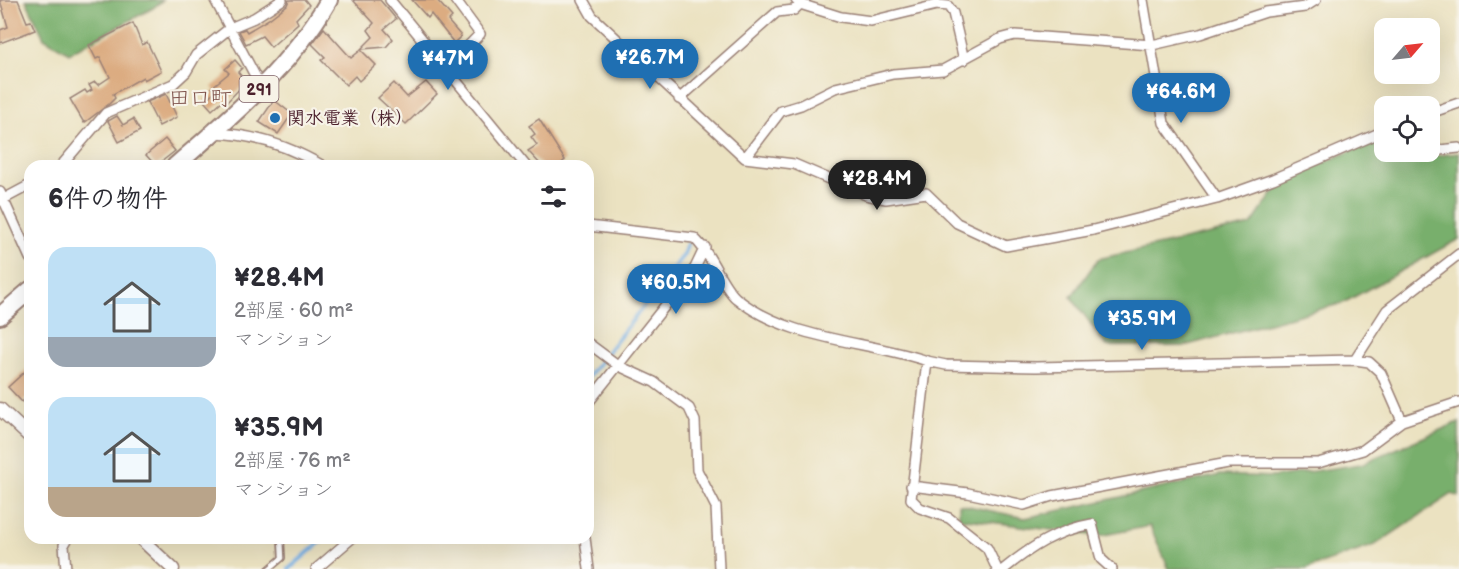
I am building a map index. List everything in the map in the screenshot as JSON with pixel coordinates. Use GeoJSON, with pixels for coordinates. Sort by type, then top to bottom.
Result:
{"type":"FeatureCollection","features":[{"type":"Feature","properties":{"kind":"highway","name":"291"},"geometry":{"type":"LineString","coordinates":[[182,160],[213,134],[286,60],[328,0]]}},
{"type":"Feature","properties":{"kind":"highway"},"geometry":{"type":"LineString","coordinates":[[0,316],[24,295]]}},
{"type":"Feature","properties":{"kind":"street"},"geometry":{"type":"LineString","coordinates":[[215,0],[261,87]]}},
{"type":"Feature","properties":{"kind":"street"},"geometry":{"type":"LineString","coordinates":[[67,160],[106,113],[173,84],[186,72],[196,55],[230,28],[254,18],[282,0]]}},
{"type":"Feature","properties":{"kind":"street"},"geometry":{"type":"LineString","coordinates":[[390,0],[521,160]]}},
{"type":"Feature","properties":{"kind":"street"},"geometry":{"type":"LineString","coordinates":[[446,69],[480,34],[454,0]]}},
{"type":"Feature","properties":{"kind":"street"},"geometry":{"type":"LineString","coordinates":[[583,0],[592,16],[745,158],[794,164],[866,195],[886,199],[926,193],[957,223],[1006,246],[1094,230],[1217,200],[1273,179],[1374,134]]}},
{"type":"Feature","properties":{"kind":"street"},"geometry":{"type":"LineString","coordinates":[[1143,0],[1164,123],[1217,200]]}},
{"type":"Feature","properties":{"kind":"street"},"geometry":{"type":"LineString","coordinates":[[745,158],[781,111],[788,107],[801,105],[834,88],[893,74],[943,70],[1000,39],[1014,35],[1152,45],[1200,34],[1266,12],[1305,7],[1316,0]]}},
{"type":"Feature","properties":{"kind":"street"},"geometry":{"type":"LineString","coordinates":[[679,99],[777,12],[794,10],[798,2],[841,17],[871,21],[937,5],[948,6],[953,13],[964,60]]}},
{"type":"Feature","properties":{"kind":"street"},"geometry":{"type":"LineString","coordinates":[[1440,110],[1459,103]]}},
{"type":"Feature","properties":{"kind":"street"},"geometry":{"type":"LineString","coordinates":[[213,134],[232,134],[277,144],[312,160]]}},
{"type":"Feature","properties":{"kind":"street"},"geometry":{"type":"LineString","coordinates":[[1440,150],[1459,148]]}},
{"type":"Feature","properties":{"kind":"street"},"geometry":{"type":"LineString","coordinates":[[24,187],[1,197],[24,245]]}},
{"type":"Feature","properties":{"kind":"street"},"geometry":{"type":"LineString","coordinates":[[594,227],[694,238],[705,248],[735,297],[778,322],[927,361],[946,365],[1036,367],[1355,360],[1369,362],[1381,373],[1402,421]]}},
{"type":"Feature","properties":{"kind":"street"},"geometry":{"type":"LineString","coordinates":[[594,394],[616,363],[695,268],[705,248]]}},
{"type":"Feature","properties":{"kind":"street"},"geometry":{"type":"LineString","coordinates":[[1355,360],[1387,310],[1459,254]]}},
{"type":"Feature","properties":{"kind":"street"},"geometry":{"type":"LineString","coordinates":[[594,347],[616,363],[654,382],[689,408],[695,421],[697,470],[716,507],[719,569]]}},
{"type":"Feature","properties":{"kind":"street"},"geometry":{"type":"LineString","coordinates":[[927,361],[911,499],[920,508],[949,518],[987,548],[997,569]]}},
{"type":"Feature","properties":{"kind":"street"},"geometry":{"type":"LineString","coordinates":[[911,486],[968,493],[1024,506],[1052,496],[1227,463],[1318,463],[1363,450],[1402,421],[1459,402]]}},
{"type":"Feature","properties":{"kind":"street"},"geometry":{"type":"LineString","coordinates":[[0,409],[24,431]]}},
{"type":"Feature","properties":{"kind":"street"},"geometry":{"type":"LineString","coordinates":[[1004,569],[1050,536],[1073,527],[1092,524],[1101,559],[1112,569]]}},
{"type":"Feature","properties":{"kind":"street"},"geometry":{"type":"LineString","coordinates":[[65,544],[66,569]]}},
{"type":"Feature","properties":{"kind":"street"},"geometry":{"type":"LineString","coordinates":[[146,544],[173,569]]}},
{"type":"Feature","properties":{"kind":"street"},"geometry":{"type":"LineString","coordinates":[[316,569],[345,544]]}},
{"type":"Feature","properties":{"kind":"street"},"geometry":{"type":"LineString","coordinates":[[586,544],[589,569]]}},
{"type":"Feature","properties":{"kind":"lane"},"geometry":{"type":"LineString","coordinates":[[269,569],[282,558],[281,544]]}},
{"type":"Feature","properties":{"kind":"green space"},"geometry":{"type":"Polygon","coordinates":[[[26,0],[163,0],[153,8],[69,53],[44,38],[26,0]]]}},
{"type":"Feature","properties":{"kind":"green space"},"geometry":{"type":"Polygon","coordinates":[[[1374,141],[1374,162],[1440,162],[1440,155],[1459,153],[1459,239],[1343,303],[1184,346],[1107,346],[1071,297],[1098,259],[1251,225],[1282,180],[1374,141]]]}},
{"type":"Feature","properties":{"kind":"green space"},"geometry":{"type":"Polygon","coordinates":[[[1459,422],[1459,497],[1452,494],[1375,545],[1306,569],[1169,569],[1150,526],[1099,536],[959,518],[959,504],[1025,518],[1220,475],[1273,477],[1361,464],[1459,422]]]}},
{"type":"Feature","properties":{"kind":"building"},"geometry":{"type":"Polygon","coordinates":[[[0,0],[18,0],[27,22],[31,21],[35,30],[0,43],[0,30],[8,27],[0,0]]]}},
{"type":"Feature","properties":{"kind":"building"},"geometry":{"type":"Polygon","coordinates":[[[289,0],[305,0],[309,5],[296,19],[298,23],[271,47],[262,36],[246,44],[239,31],[245,29],[247,32],[269,19],[287,5],[289,0]]]}},
{"type":"Feature","properties":{"kind":"building"},"geometry":{"type":"Polygon","coordinates":[[[353,0],[380,0],[396,19],[384,29],[393,39],[386,47],[361,49],[373,37],[368,30],[374,23],[353,0]]]}},
{"type":"Feature","properties":{"kind":"building"},"geometry":{"type":"Polygon","coordinates":[[[412,0],[437,0],[452,17],[448,21],[461,36],[454,43],[431,14],[428,18],[412,0]]]}},
{"type":"Feature","properties":{"kind":"building"},"geometry":{"type":"Polygon","coordinates":[[[133,23],[142,45],[147,42],[161,71],[144,80],[143,77],[113,94],[115,98],[109,104],[84,123],[70,99],[85,90],[87,93],[92,90],[89,85],[95,82],[98,85],[110,77],[100,57],[96,59],[89,45],[133,23]]]}},
{"type":"Feature","properties":{"kind":"building"},"geometry":{"type":"Polygon","coordinates":[[[324,28],[351,58],[361,50],[376,65],[359,81],[355,76],[346,85],[321,60],[325,57],[312,44],[324,28]]]}},
{"type":"Feature","properties":{"kind":"building"},"geometry":{"type":"Polygon","coordinates":[[[235,60],[242,68],[238,72],[246,82],[226,103],[223,100],[212,110],[204,101],[215,91],[212,87],[229,73],[225,69],[235,60]]]}},
{"type":"Feature","properties":{"kind":"building"},"geometry":{"type":"Polygon","coordinates":[[[426,82],[437,94],[406,124],[378,98],[394,83],[407,97],[426,82]]]}},
{"type":"Feature","properties":{"kind":"building"},"geometry":{"type":"Polygon","coordinates":[[[166,94],[177,117],[159,126],[147,102],[166,94]]]}},
{"type":"Feature","properties":{"kind":"building","name":"関水電業（株）"},"geometry":{"type":"Polygon","coordinates":[[[274,100],[292,114],[278,134],[259,122],[274,100]]]}},
{"type":"Feature","properties":{"kind":"building"},"geometry":{"type":"Polygon","coordinates":[[[117,116],[123,125],[133,119],[140,131],[119,142],[108,121],[117,116]]]}},
{"type":"Feature","properties":{"kind":"building"},"geometry":{"type":"Polygon","coordinates":[[[539,119],[565,160],[536,160],[528,151],[537,145],[531,137],[535,134],[529,126],[539,119]]]}},
{"type":"Feature","properties":{"kind":"building"},"geometry":{"type":"Polygon","coordinates":[[[165,139],[175,151],[164,160],[151,160],[146,155],[165,139]]]}},
{"type":"Feature","properties":{"kind":"building"},"geometry":{"type":"Polygon","coordinates":[[[24,372],[24,400],[22,402],[8,387],[24,372]]]}},
{"type":"Feature","properties":{"kind":"waterway"},"geometry":{"type":"LineString","coordinates":[[594,369],[683,256],[687,244]]}},
{"type":"Feature","properties":{"kind":"waterway"},"geometry":{"type":"LineString","coordinates":[[289,569],[318,544]]}},
{"type":"Feature","properties":{"kind":"place","name":"関水電業（株）"},"geometry":{"type":"Point","coordinates":[275,118]}},
{"type":"Feature","properties":{"kind":"district","name":"田口町"},"geometry":{"type":"Point","coordinates":[200,98]}}]}
